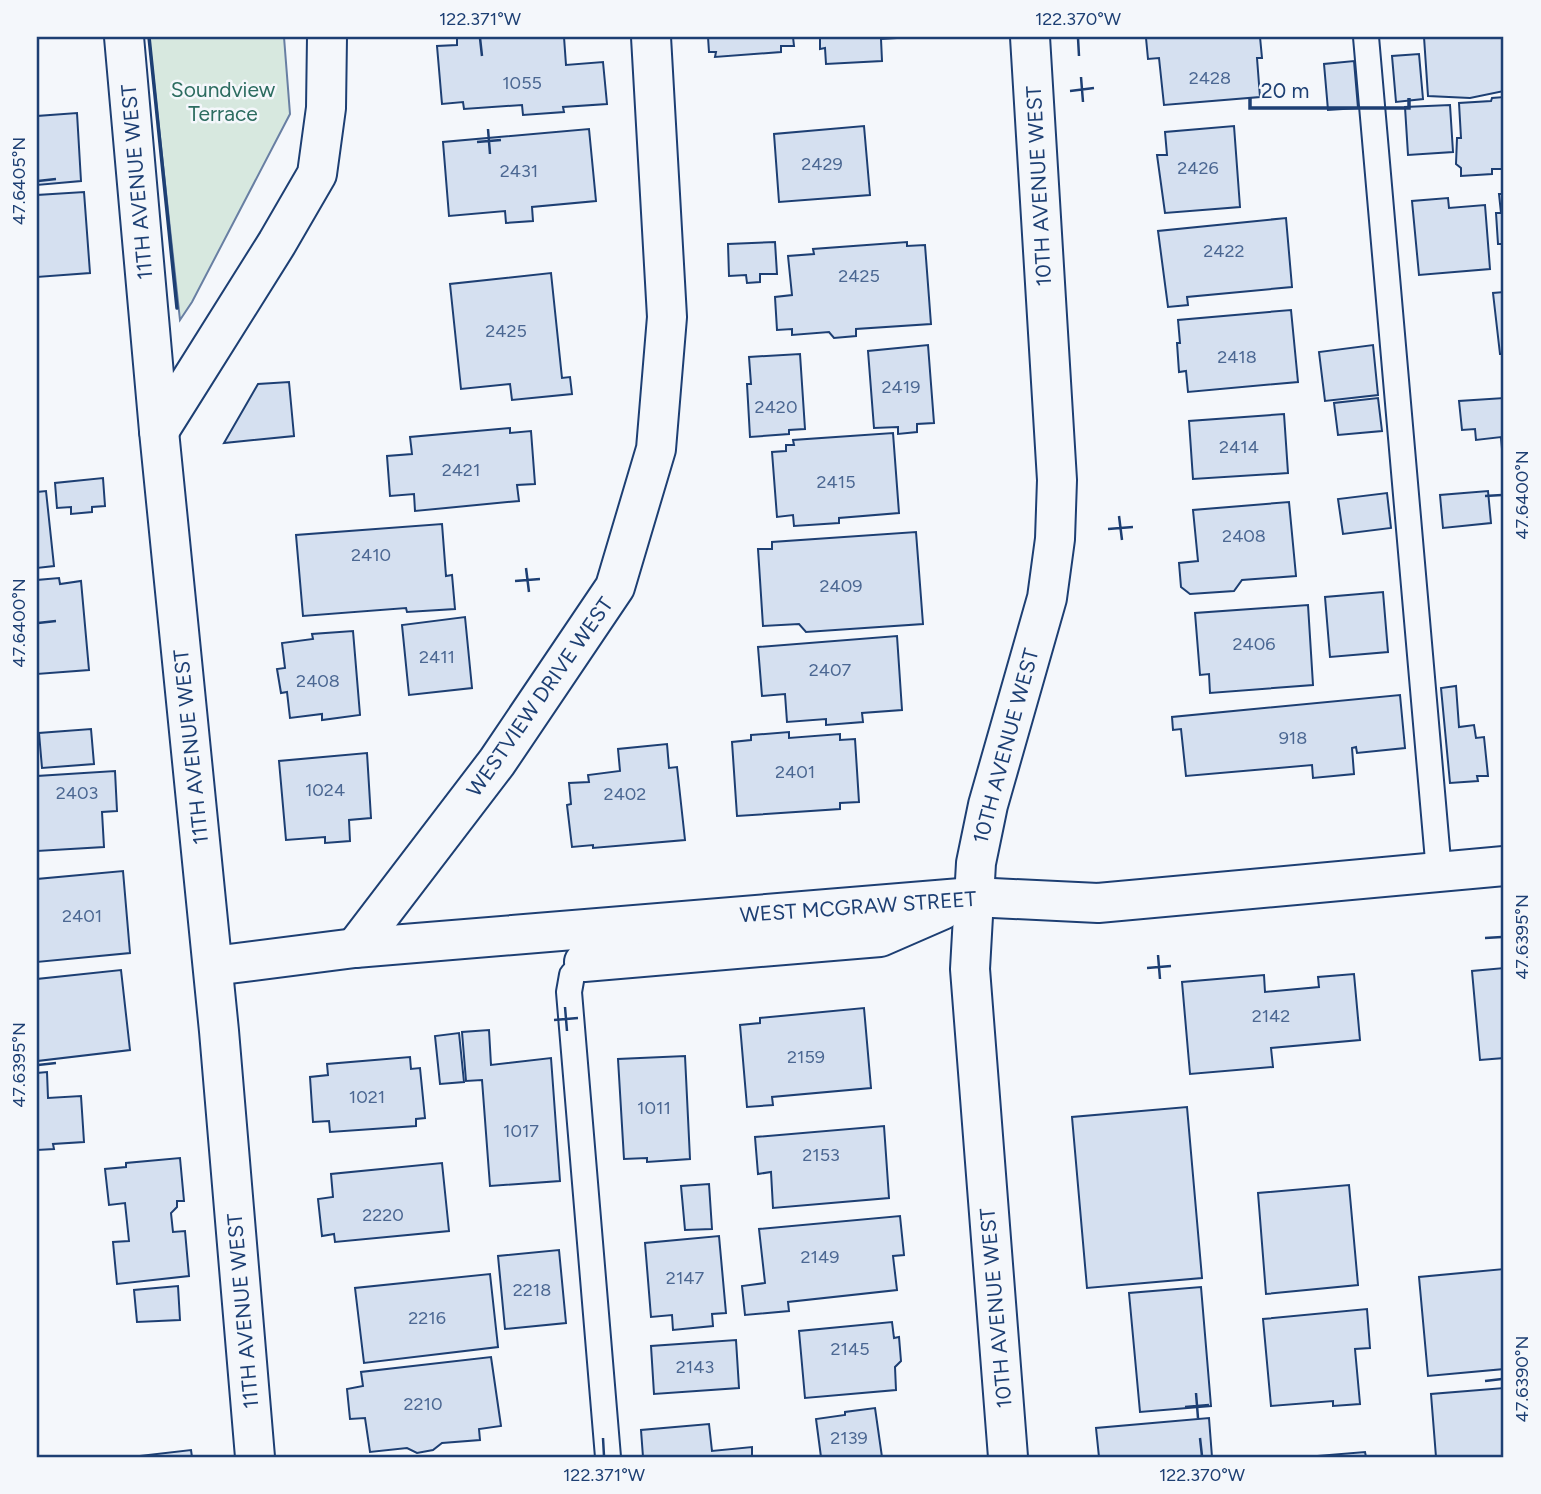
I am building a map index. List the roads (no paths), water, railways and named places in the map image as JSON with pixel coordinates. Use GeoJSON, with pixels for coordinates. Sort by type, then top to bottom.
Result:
{"type":"FeatureCollection","features":[{"type":"Feature","properties":{"kind":"street","name":"11TH AVENUE WEST"},"geometry":{"type":"LineString","coordinates":[[124,37],[159,431],[213,966],[255,1457]]}},
{"type":"Feature","properties":{"kind":"street"},"geometry":{"type":"LineString","coordinates":[[159,431],[270,255],[317,174],[326,108],[327,37]]}},
{"type":"Feature","properties":{"kind":"street","name":"WESTVIEW DRIVE WEST"},"geometry":{"type":"LineString","coordinates":[[355,948],[497,762],[615,587],[656,449],[667,317],[651,37]]}},
{"type":"Feature","properties":{"kind":"street","name":"10TH AVENUE WEST"},"geometry":{"type":"LineString","coordinates":[[1008,1457],[970,969],[976,863],[988,805],[1046,598],[1055,539],[1056,480],[1030,37]]}},
{"type":"Feature","properties":{"kind":"street","name":"WEST MCGRAW STREET"},"geometry":{"type":"LineString","coordinates":[[213,966],[355,948],[973,897],[1098,903],[1504,866]]}},
{"type":"Feature","properties":{"kind":"street"},"geometry":{"type":"LineString","coordinates":[[584,962],[880,937],[973,897]]}},
{"type":"Feature","properties":{"kind":"lane"},"geometry":{"type":"LineString","coordinates":[[1366,37],[1439,872]]}},
{"type":"Feature","properties":{"kind":"lane"},"geometry":{"type":"LineString","coordinates":[[584,962],[572,975],[569,992],[608,1457]]}},
{"type":"Feature","properties":{"kind":"park label","name":"Soundview Terrace"},"geometry":{"type":"Point","coordinates":[223,102]}}]}
